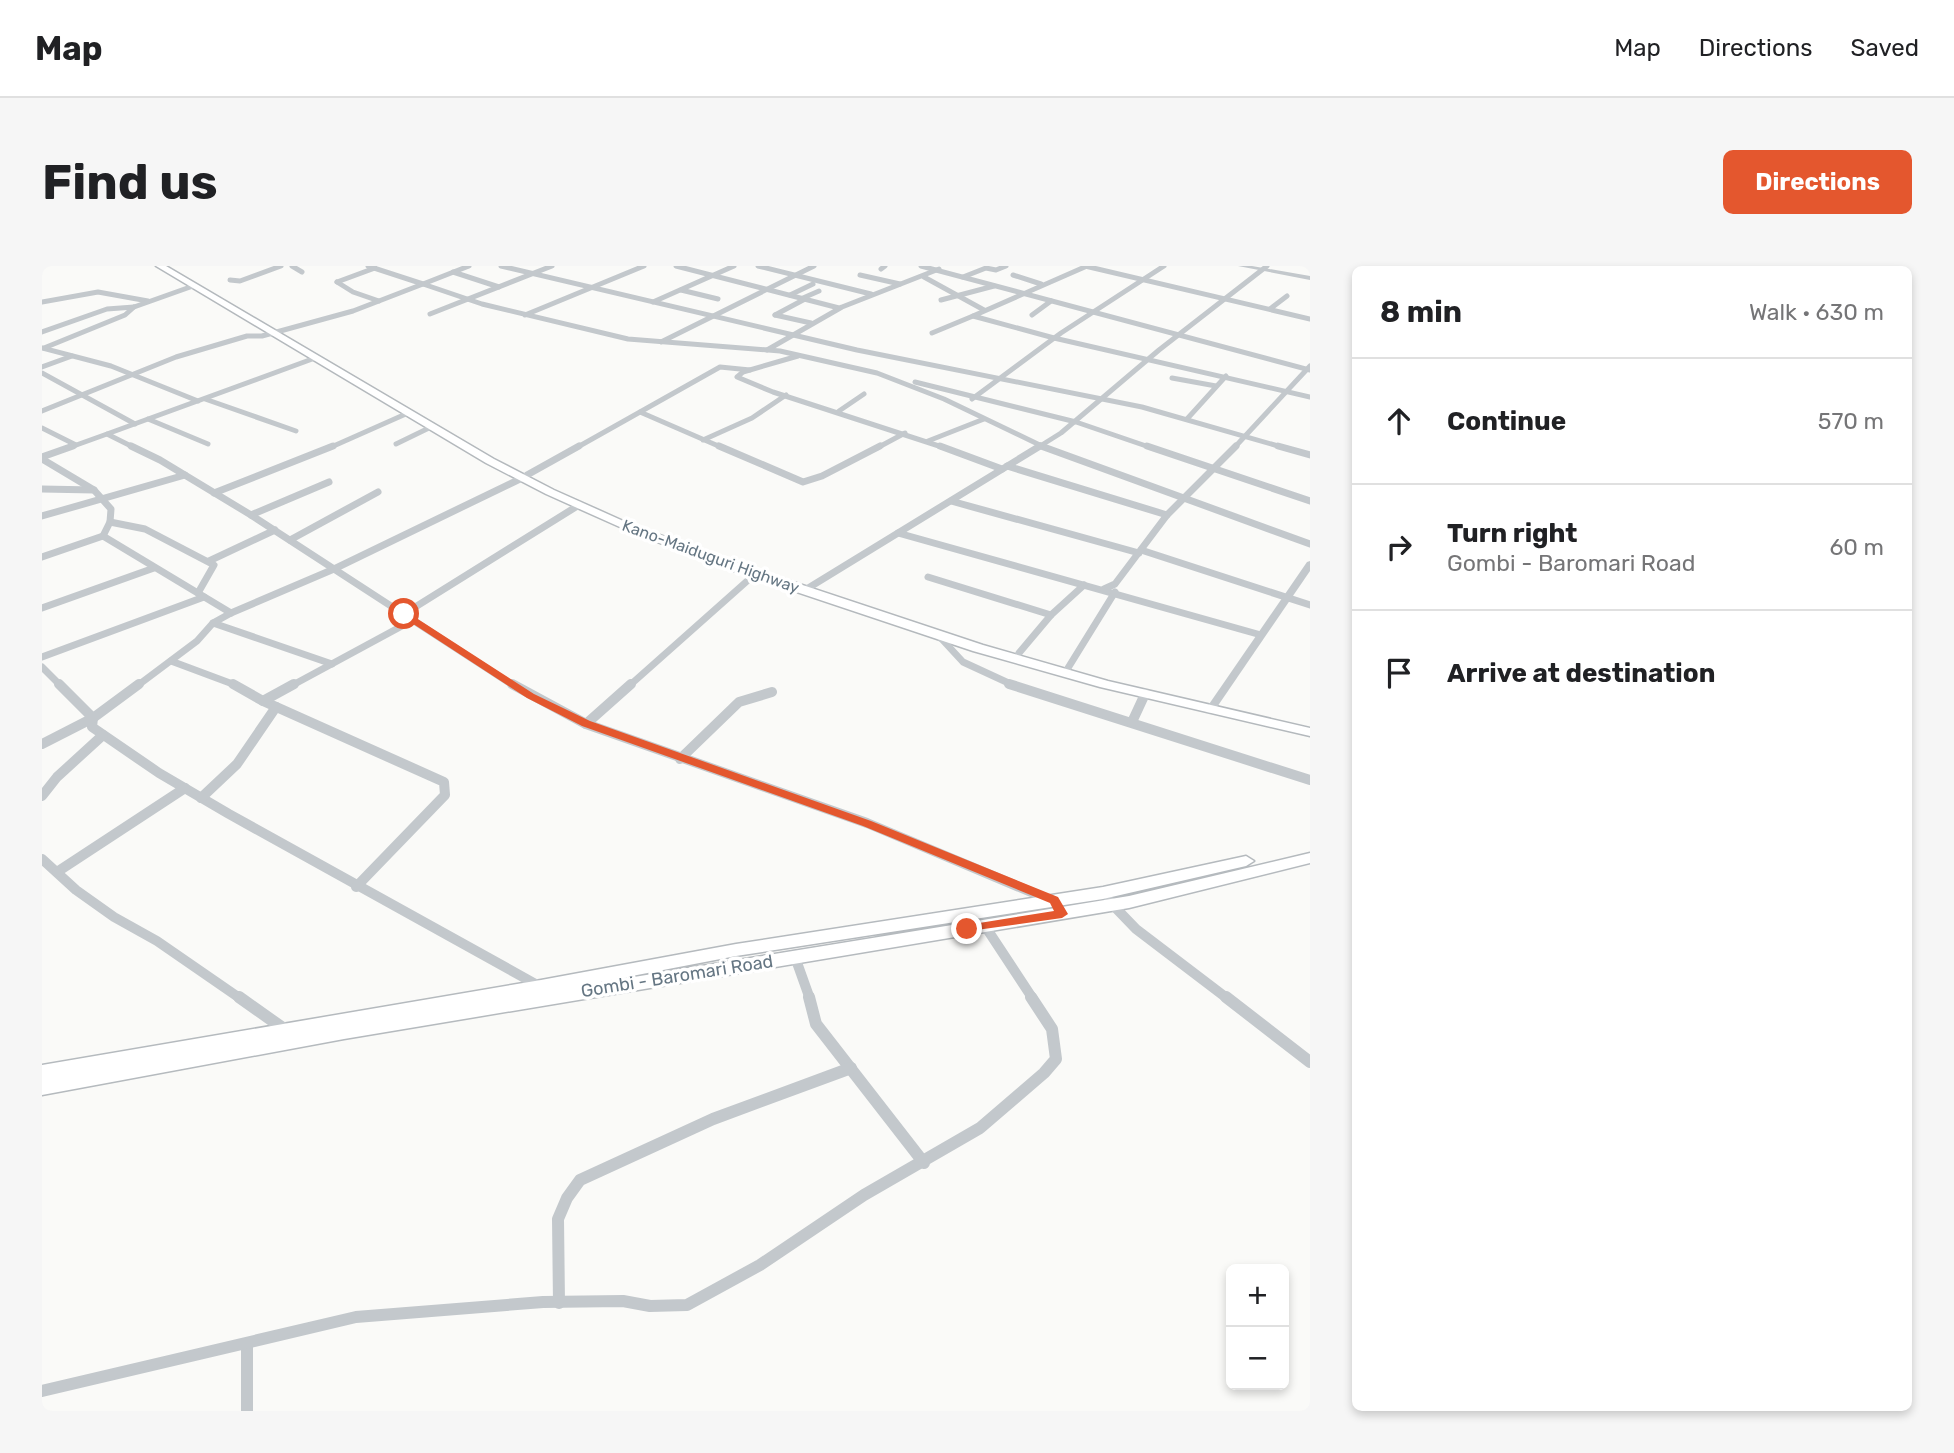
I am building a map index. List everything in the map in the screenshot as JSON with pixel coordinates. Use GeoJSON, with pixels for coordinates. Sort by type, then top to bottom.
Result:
{"type":"FeatureCollection","features":[{"type":"Feature","properties":{"kind":"main road","name":"Kano-Maiduguri Highway"},"geometry":{"type":"LineString","coordinates":[[159,266],[276,332],[431,427],[579,505],[687,550],[755,574],[1068,668],[1310,732]]}},
{"type":"Feature","properties":{"kind":"main road","name":"Kano-Maiduguri Highway"},"geometry":{"type":"LineString","coordinates":[[168,266],[525,477],[650,530],[940,636],[1145,694],[1310,726]]}},
{"type":"Feature","properties":{"kind":"main road","name":"Gombi - Baromari Road"},"geometry":{"type":"LineString","coordinates":[[1108,899],[1310,848]]}},
{"type":"Feature","properties":{"kind":"main road","name":"Gombi - Baromari Road"},"geometry":{"type":"LineString","coordinates":[[42,1087],[736,950],[1108,899],[1310,858]]}},
{"type":"Feature","properties":{"kind":"main road","name":"Gombi - Baromari Road"},"geometry":{"type":"LineString","coordinates":[[42,1073],[287,1031],[344,1027],[985,926],[1058,907]]}},
{"type":"Feature","properties":{"kind":"street"},"geometry":{"type":"LineString","coordinates":[[230,280],[240,281],[281,266]]}},
{"type":"Feature","properties":{"kind":"street"},"geometry":{"type":"LineString","coordinates":[[292,266],[302,272]]}},
{"type":"Feature","properties":{"kind":"street"},"geometry":{"type":"LineString","coordinates":[[42,411],[133,374],[211,347],[354,311],[469,266]]}},
{"type":"Feature","properties":{"kind":"street"},"geometry":{"type":"LineString","coordinates":[[501,266],[790,335],[1103,399],[1187,419],[1310,455]]}},
{"type":"Feature","properties":{"kind":"street"},"geometry":{"type":"LineString","coordinates":[[430,314],[552,266]]}},
{"type":"Feature","properties":{"kind":"street"},"geometry":{"type":"LineString","coordinates":[[525,315],[644,266]]}},
{"type":"Feature","properties":{"kind":"street"},"geometry":{"type":"LineString","coordinates":[[676,266],[839,307]]}},
{"type":"Feature","properties":{"kind":"street"},"geometry":{"type":"LineString","coordinates":[[653,302],[734,266]]}},
{"type":"Feature","properties":{"kind":"street"},"geometry":{"type":"LineString","coordinates":[[758,266],[871,294]]}},
{"type":"Feature","properties":{"kind":"street"},"geometry":{"type":"LineString","coordinates":[[661,342],[814,266]]}},
{"type":"Feature","properties":{"kind":"street"},"geometry":{"type":"LineString","coordinates":[[921,266],[940,268],[963,277],[1092,313],[1309,368]]}},
{"type":"Feature","properties":{"kind":"street"},"geometry":{"type":"LineString","coordinates":[[963,277],[986,268],[996,270],[1006,266]]}},
{"type":"Feature","properties":{"kind":"street"},"geometry":{"type":"LineString","coordinates":[[932,332],[1086,266],[1310,319]]}},
{"type":"Feature","properties":{"kind":"street"},"geometry":{"type":"LineString","coordinates":[[1148,266],[1162,267]]}},
{"type":"Feature","properties":{"kind":"street"},"geometry":{"type":"LineString","coordinates":[[1241,266],[1310,278]]}},
{"type":"Feature","properties":{"kind":"street"},"geometry":{"type":"LineString","coordinates":[[379,301],[353,292],[337,282],[374,267],[468,299],[589,331],[661,342],[767,351],[834,361],[897,380],[1076,422],[1310,501]]}},
{"type":"Feature","properties":{"kind":"street"},"geometry":{"type":"LineString","coordinates":[[960,407],[1054,338],[1162,267]]}},
{"type":"Feature","properties":{"kind":"street"},"geometry":{"type":"LineString","coordinates":[[767,351],[839,307],[904,285],[940,268]]}},
{"type":"Feature","properties":{"kind":"street"},"geometry":{"type":"LineString","coordinates":[[808,588],[1076,422],[1148,359],[1264,268]]}},
{"type":"Feature","properties":{"kind":"street"},"geometry":{"type":"LineString","coordinates":[[453,272],[500,287]]}},
{"type":"Feature","properties":{"kind":"street"},"geometry":{"type":"LineString","coordinates":[[860,275],[904,285]]}},
{"type":"Feature","properties":{"kind":"street"},"geometry":{"type":"LineString","coordinates":[[1013,275],[1041,284]]}},
{"type":"Feature","properties":{"kind":"street"},"geometry":{"type":"LineString","coordinates":[[924,277],[984,310]]}},
{"type":"Feature","properties":{"kind":"street"},"geometry":{"type":"LineString","coordinates":[[790,296],[813,284]]}},
{"type":"Feature","properties":{"kind":"street"},"geometry":{"type":"LineString","coordinates":[[42,332],[107,309],[134,307],[192,286]]}},
{"type":"Feature","properties":{"kind":"street"},"geometry":{"type":"LineString","coordinates":[[941,300],[995,286]]}},
{"type":"Feature","properties":{"kind":"street"},"geometry":{"type":"LineString","coordinates":[[681,290],[718,299]]}},
{"type":"Feature","properties":{"kind":"street"},"geometry":{"type":"LineString","coordinates":[[811,323],[775,314],[818,291]]}},
{"type":"Feature","properties":{"kind":"street"},"geometry":{"type":"LineString","coordinates":[[42,302],[98,292],[150,301]]}},
{"type":"Feature","properties":{"kind":"street"},"geometry":{"type":"LineString","coordinates":[[1270,309],[1287,296]]}},
{"type":"Feature","properties":{"kind":"street"},"geometry":{"type":"LineString","coordinates":[[1032,316],[1051,301]]}},
{"type":"Feature","properties":{"kind":"street"},"geometry":{"type":"LineString","coordinates":[[43,348],[125,315],[134,307]]}},
{"type":"Feature","properties":{"kind":"street"},"geometry":{"type":"LineString","coordinates":[[973,316],[1054,338],[1310,397]]}},
{"type":"Feature","properties":{"kind":"street"},"geometry":{"type":"LineString","coordinates":[[43,348],[133,374],[296,431]]}},
{"type":"Feature","properties":{"kind":"street"},"geometry":{"type":"LineString","coordinates":[[799,355],[737,376],[748,383],[839,411],[1004,468],[1167,515]]}},
{"type":"Feature","properties":{"kind":"street"},"geometry":{"type":"LineString","coordinates":[[42,367],[72,356]]}},
{"type":"Feature","properties":{"kind":"street"},"geometry":{"type":"LineString","coordinates":[[42,458],[315,358]]}},
{"type":"Feature","properties":{"kind":"street"},"geometry":{"type":"LineString","coordinates":[[42,744],[93,718],[171,662],[197,641],[213,623],[231,613],[334,569],[525,477],[720,367],[750,370]]}},
{"type":"Feature","properties":{"kind":"street"},"geometry":{"type":"LineString","coordinates":[[1104,589],[1115,584],[1167,515],[1309,368]]}},
{"type":"Feature","properties":{"kind":"street"},"geometry":{"type":"LineString","coordinates":[[42,373],[135,424]]}},
{"type":"Feature","properties":{"kind":"street"},"geometry":{"type":"LineString","coordinates":[[1187,419],[1226,376]]}},
{"type":"Feature","properties":{"kind":"street"},"geometry":{"type":"LineString","coordinates":[[1172,378],[1216,386]]}},
{"type":"Feature","properties":{"kind":"street"},"geometry":{"type":"LineString","coordinates":[[897,380],[1041,446],[1310,544]]}},
{"type":"Feature","properties":{"kind":"street"},"geometry":{"type":"LineString","coordinates":[[839,411],[864,394]]}},
{"type":"Feature","properties":{"kind":"street"},"geometry":{"type":"LineString","coordinates":[[703,440],[752,418],[786,396]]}},
{"type":"Feature","properties":{"kind":"street"},"geometry":{"type":"LineString","coordinates":[[640,412],[803,482],[822,476],[905,433]]}},
{"type":"Feature","properties":{"kind":"street"},"geometry":{"type":"LineString","coordinates":[[214,493],[379,428],[408,413]]}},
{"type":"Feature","properties":{"kind":"street"},"geometry":{"type":"LineString","coordinates":[[148,419],[208,444]]}},
{"type":"Feature","properties":{"kind":"street"},"geometry":{"type":"LineString","coordinates":[[928,441],[984,419]]}},
{"type":"Feature","properties":{"kind":"street"},"geometry":{"type":"LineString","coordinates":[[396,444],[431,427]]}},
{"type":"Feature","properties":{"kind":"street"},"geometry":{"type":"LineString","coordinates":[[42,428],[76,445]]}},
{"type":"Feature","properties":{"kind":"street"},"geometry":{"type":"LineString","coordinates":[[107,434],[185,475],[275,530],[530,696],[586,724],[867,823],[1058,907]]}},
{"type":"Feature","properties":{"kind":"street"},"geometry":{"type":"LineString","coordinates":[[42,458],[94,489],[111,509],[110,522],[103,536],[42,557]]}},
{"type":"Feature","properties":{"kind":"street"},"geometry":{"type":"LineString","coordinates":[[42,516],[185,475]]}},
{"type":"Feature","properties":{"kind":"street"},"geometry":{"type":"LineString","coordinates":[[251,515],[329,482]]}},
{"type":"Feature","properties":{"kind":"street"},"geometry":{"type":"LineString","coordinates":[[42,489],[94,489]]}},
{"type":"Feature","properties":{"kind":"street"},"geometry":{"type":"LineString","coordinates":[[290,540],[378,492]]}},
{"type":"Feature","properties":{"kind":"street"},"geometry":{"type":"LineString","coordinates":[[951,501],[1140,552],[1310,604]]}},
{"type":"Feature","properties":{"kind":"street"},"geometry":{"type":"LineString","coordinates":[[404,614],[579,505]]}},
{"type":"Feature","properties":{"kind":"street"},"geometry":{"type":"LineString","coordinates":[[42,657],[201,595],[214,565],[145,529],[110,522]]}},
{"type":"Feature","properties":{"kind":"street"},"geometry":{"type":"LineString","coordinates":[[209,561],[275,530]]}},
{"type":"Feature","properties":{"kind":"street"},"geometry":{"type":"LineString","coordinates":[[898,533],[1261,635]]}},
{"type":"Feature","properties":{"kind":"street"},"geometry":{"type":"LineString","coordinates":[[103,536],[231,613]]}},
{"type":"Feature","properties":{"kind":"street"},"geometry":{"type":"LineString","coordinates":[[1212,707],[1310,564]]}},
{"type":"Feature","properties":{"kind":"street"},"geometry":{"type":"LineString","coordinates":[[42,608],[154,568]]}},
{"type":"Feature","properties":{"kind":"street"},"geometry":{"type":"LineString","coordinates":[[586,724],[755,574]]}},
{"type":"Feature","properties":{"kind":"street"},"geometry":{"type":"LineString","coordinates":[[928,577],[1051,615]]}},
{"type":"Feature","properties":{"kind":"street"},"geometry":{"type":"LineString","coordinates":[[1019,653],[1051,615],[1084,585]]}},
{"type":"Feature","properties":{"kind":"street"},"geometry":{"type":"LineString","coordinates":[[1068,668],[1115,592]]}},
{"type":"Feature","properties":{"kind":"street"},"geometry":{"type":"LineString","coordinates":[[263,701],[413,620]]}},
{"type":"Feature","properties":{"kind":"street"},"geometry":{"type":"LineString","coordinates":[[213,623],[331,664]]}},
{"type":"Feature","properties":{"kind":"street"},"geometry":{"type":"LineString","coordinates":[[940,636],[963,662],[1003,682],[1310,780]]}},
{"type":"Feature","properties":{"kind":"street"},"geometry":{"type":"LineString","coordinates":[[171,662],[244,688],[263,701],[444,782],[445,795],[356,887]]}},
{"type":"Feature","properties":{"kind":"street"},"geometry":{"type":"LineString","coordinates":[[44,671],[93,718]]}},
{"type":"Feature","properties":{"kind":"street"},"geometry":{"type":"LineString","coordinates":[[680,759],[739,702],[772,692]]}},
{"type":"Feature","properties":{"kind":"street"},"geometry":{"type":"LineString","coordinates":[[1132,722],[1145,694]]}},
{"type":"Feature","properties":{"kind":"street"},"geometry":{"type":"LineString","coordinates":[[201,798],[237,764],[276,707]]}},
{"type":"Feature","properties":{"kind":"street"},"geometry":{"type":"LineString","coordinates":[[93,718],[92,727],[201,798],[356,887],[541,987]]}},
{"type":"Feature","properties":{"kind":"street"},"geometry":{"type":"LineString","coordinates":[[42,796],[57,777],[103,735]]}},
{"type":"Feature","properties":{"kind":"street"},"geometry":{"type":"LineString","coordinates":[[57,872],[185,788]]}},
{"type":"Feature","properties":{"kind":"street"},"geometry":{"type":"LineString","coordinates":[[42,859],[114,917],[157,942],[287,1031]]}},
{"type":"Feature","properties":{"kind":"street"},"geometry":{"type":"LineString","coordinates":[[1108,899],[1136,929],[1174,960],[1310,1062]]}},
{"type":"Feature","properties":{"kind":"street"},"geometry":{"type":"LineString","coordinates":[[42,1391],[165,1361],[247,1345],[356,1317],[559,1303],[623,1301],[650,1306],[687,1305],[760,1265],[864,1195],[924,1163],[980,1128],[1044,1073],[1056,1059],[1052,1029],[985,926]]}},
{"type":"Feature","properties":{"kind":"street"},"geometry":{"type":"LineString","coordinates":[[795,957],[806,984],[816,1024],[924,1163]]}},
{"type":"Feature","properties":{"kind":"street"},"geometry":{"type":"LineString","coordinates":[[559,1303],[558,1219],[567,1198],[580,1180],[713,1119],[851,1069]]}},
{"type":"Feature","properties":{"kind":"street"},"geometry":{"type":"LineString","coordinates":[[247,1345],[247,1411]]}},
{"type":"Feature","properties":{"kind":"route"},"geometry":{"type":"LineString","coordinates":[[404,614],[530,696],[586,724],[867,823],[1054,900],[1062,914],[967,929]]}}]}
